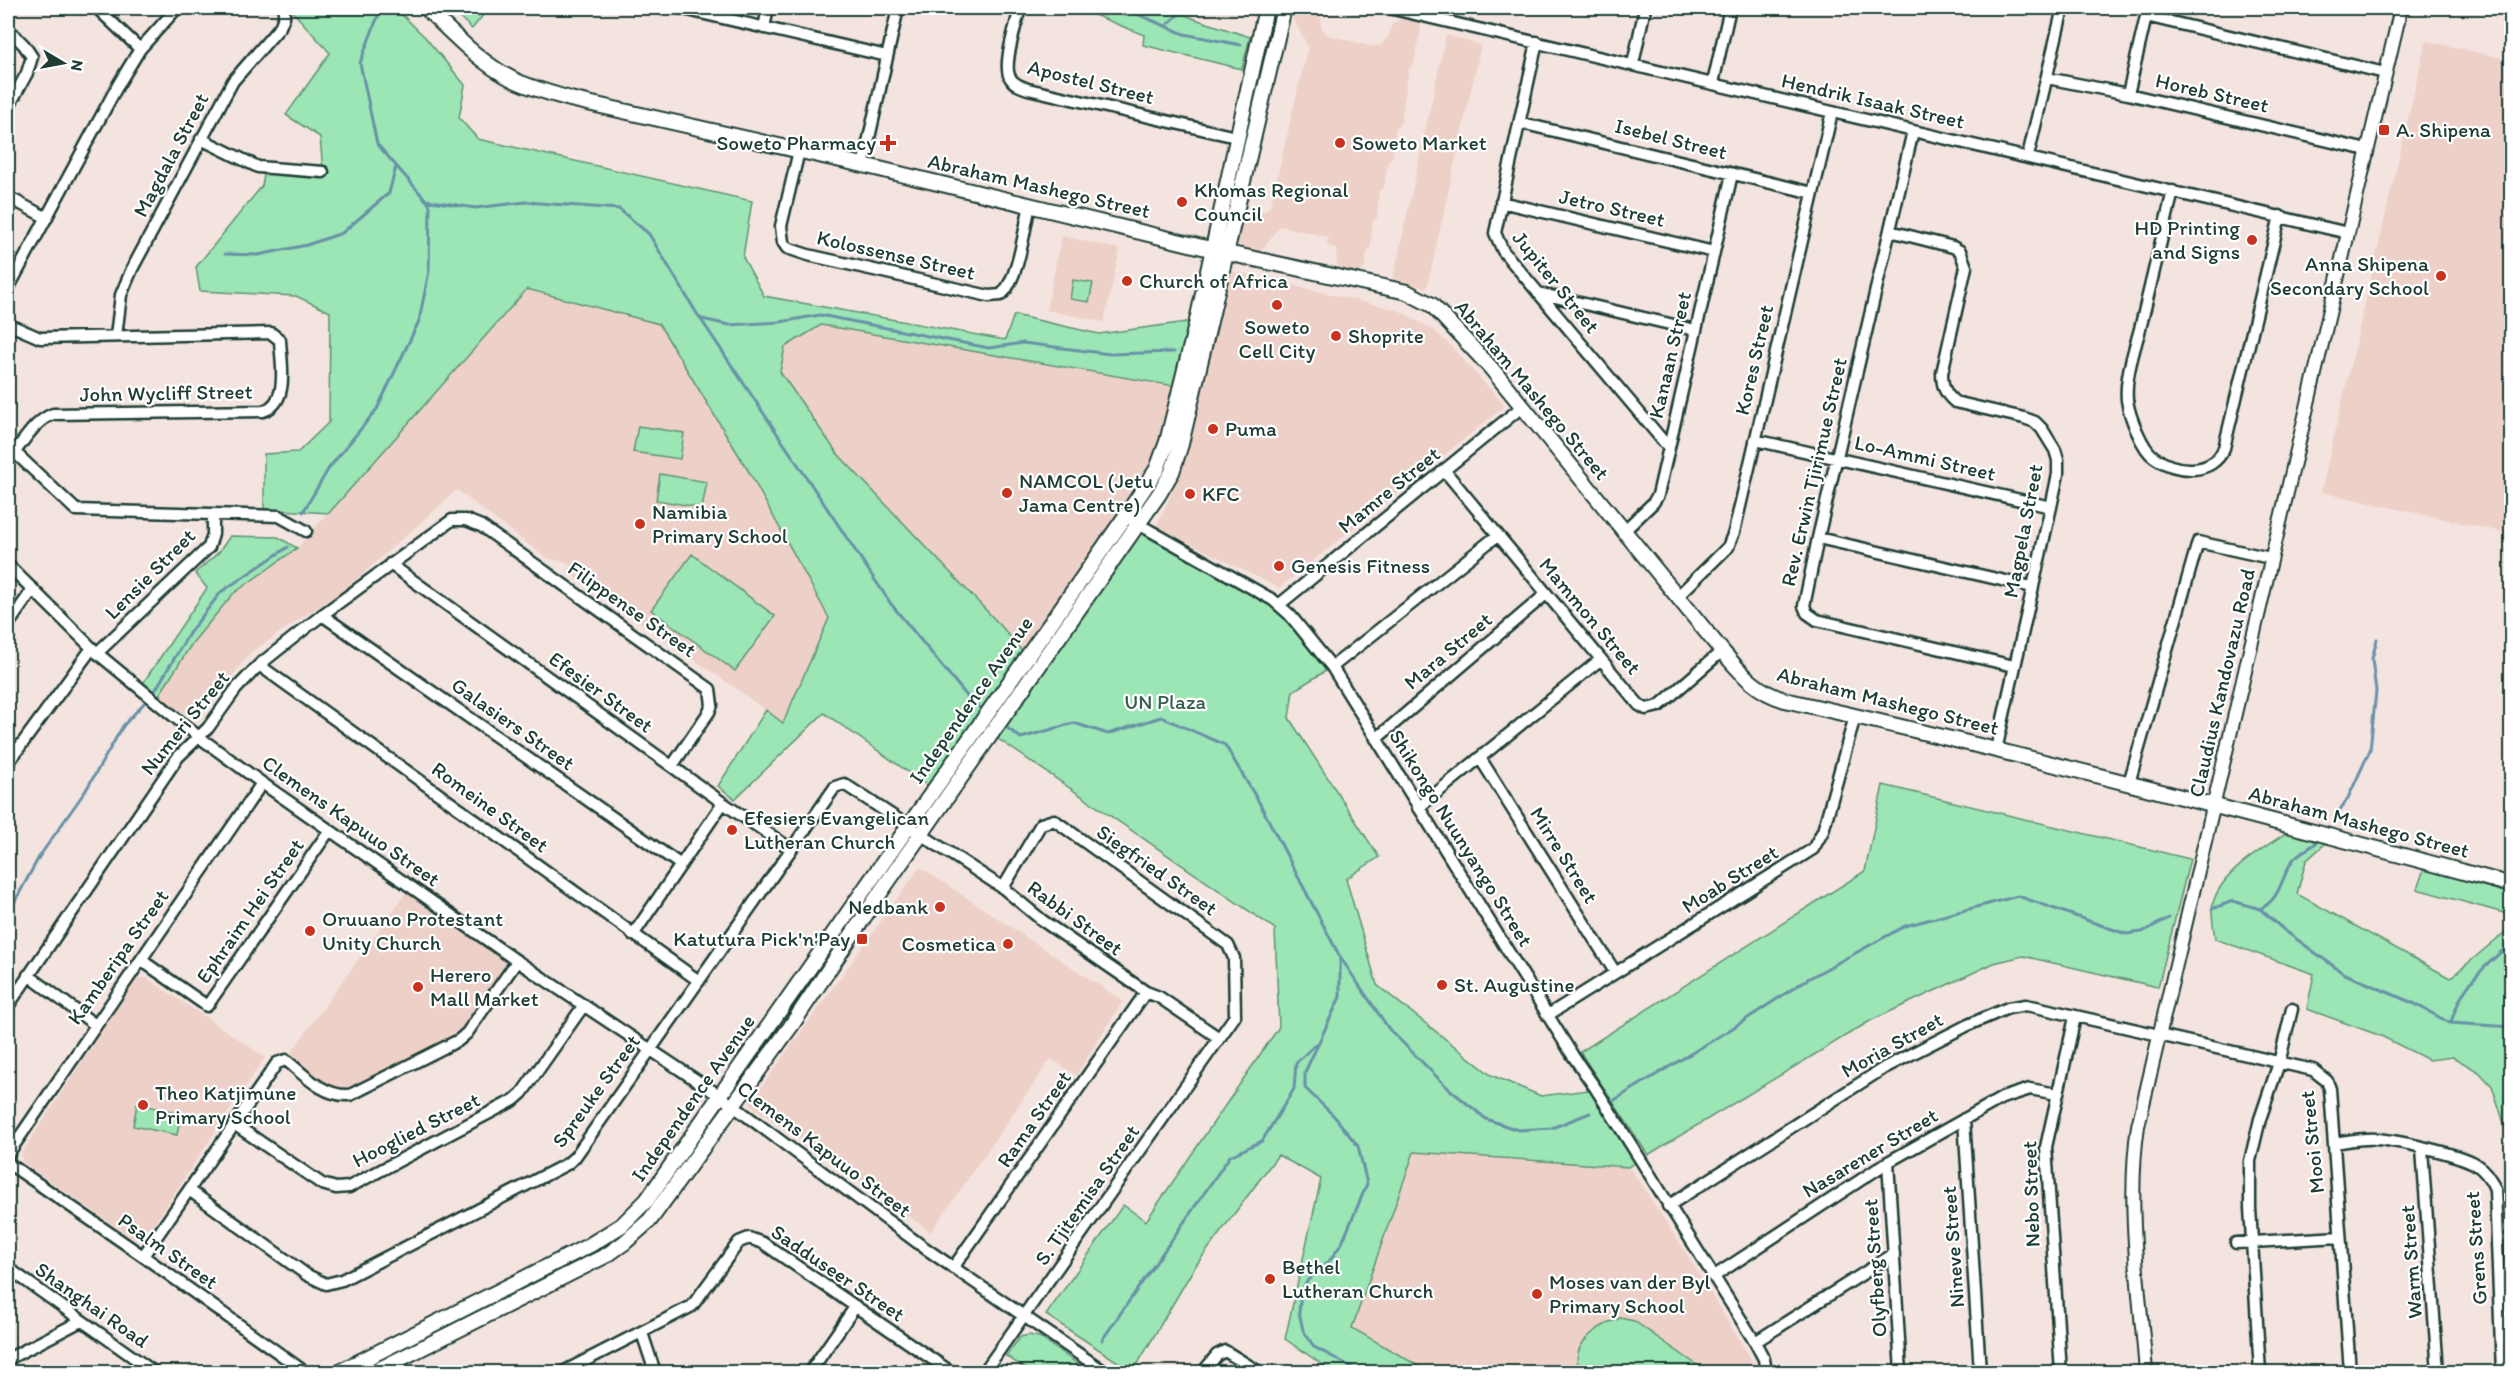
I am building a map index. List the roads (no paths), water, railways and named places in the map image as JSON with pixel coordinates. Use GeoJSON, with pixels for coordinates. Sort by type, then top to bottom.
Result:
{"type":"FeatureCollection","features":[{"type":"Feature","properties":{"kind":"main road","name":"Abraham Mashego Street"},"geometry":{"type":"LineString","coordinates":[[426,8],[477,55],[506,76],[535,89],[1227,253],[1381,286],[1416,297],[1432,305],[1523,406],[1623,532],[1722,651],[1751,684],[1768,694],[2129,783],[2511,885]]}},
{"type":"Feature","properties":{"kind":"main road","name":"Independence Avenue"},"geometry":{"type":"LineString","coordinates":[[374,1372],[607,1255],[624,1243],[658,1210],[791,1026],[977,727],[1157,469],[1167,442],[1266,8]]}},
{"type":"Feature","properties":{"kind":"main road"},"geometry":{"type":"LineString","coordinates":[[1238,131],[1262,60],[1275,8]]}},
{"type":"Feature","properties":{"kind":"main road","name":"Independence Avenue"},"geometry":{"type":"LineString","coordinates":[[339,1372],[609,1234],[646,1200],[914,831],[991,734],[1139,524],[1167,482],[1174,466],[1284,8]]}},
{"type":"Feature","properties":{"kind":"street"},"geometry":{"type":"LineString","coordinates":[[97,8],[140,49]]}},
{"type":"Feature","properties":{"kind":"street"},"geometry":{"type":"LineString","coordinates":[[8,289],[140,49],[177,8]]}},
{"type":"Feature","properties":{"kind":"street","name":"Magdala Street"},"geometry":{"type":"LineString","coordinates":[[116,336],[125,282],[233,81],[280,27],[284,17],[284,8]]}},
{"type":"Feature","properties":{"kind":"street"},"geometry":{"type":"LineString","coordinates":[[679,8],[887,56]]}},
{"type":"Feature","properties":{"kind":"street"},"geometry":{"type":"LineString","coordinates":[[764,28],[768,8]]}},
{"type":"Feature","properties":{"kind":"street"},"geometry":{"type":"LineString","coordinates":[[862,165],[898,8]]}},
{"type":"Feature","properties":{"kind":"street","name":"Apostel Street"},"geometry":{"type":"LineString","coordinates":[[1020,8],[1007,67],[1009,77],[1017,85],[1238,131]]}},
{"type":"Feature","properties":{"kind":"street","name":"Hendrik Isaak Street"},"geometry":{"type":"LineString","coordinates":[[1389,8],[2028,156],[2348,233]]}},
{"type":"Feature","properties":{"kind":"street"},"geometry":{"type":"LineString","coordinates":[[1633,64],[1646,8]]}},
{"type":"Feature","properties":{"kind":"street"},"geometry":{"type":"LineString","coordinates":[[1713,83],[1730,8]]}},
{"type":"Feature","properties":{"kind":"street"},"geometry":{"type":"LineString","coordinates":[[2028,156],[2063,8]]}},
{"type":"Feature","properties":{"kind":"street","name":"Claudius Kandovazu Road"},"geometry":{"type":"LineString","coordinates":[[2146,1372],[2134,1200],[2134,1153],[2138,1126],[2401,8]]}},
{"type":"Feature","properties":{"kind":"street"},"geometry":{"type":"LineString","coordinates":[[2397,23],[2412,8]]}},
{"type":"Feature","properties":{"kind":"street"},"geometry":{"type":"LineString","coordinates":[[2128,94],[2147,12],[2385,73]]}},
{"type":"Feature","properties":{"kind":"street"},"geometry":{"type":"LineString","coordinates":[[8,29],[32,57],[27,73],[8,108]]}},
{"type":"Feature","properties":{"kind":"street","name":"Jupiter Street"},"geometry":{"type":"LineString","coordinates":[[1537,42],[1521,123],[1501,202],[1496,239],[1538,293],[1669,448]]}},
{"type":"Feature","properties":{"kind":"street","name":"Horeb Street"},"geometry":{"type":"LineString","coordinates":[[2047,78],[2128,94],[2367,150]]}},
{"type":"Feature","properties":{"kind":"street","name":"Kores Street"},"geometry":{"type":"LineString","coordinates":[[1677,597],[1728,547],[1731,540],[1832,112]]}},
{"type":"Feature","properties":{"kind":"street","name":"Isebel Street"},"geometry":{"type":"LineString","coordinates":[[1521,123],[1813,193]]}},
{"type":"Feature","properties":{"kind":"street","name":"Rev. Erwin Tjirimue Street"},"geometry":{"type":"LineString","coordinates":[[1913,131],[1804,606],[1811,617],[2014,666]]}},
{"type":"Feature","properties":{"kind":"street"},"geometry":{"type":"LineString","coordinates":[[201,139],[258,167],[323,172]]}},
{"type":"Feature","properties":{"kind":"street","name":"Kolossense Street"},"geometry":{"type":"LineString","coordinates":[[799,151],[781,233],[787,248],[808,255],[989,296],[1001,295],[1007,290],[1013,275],[1030,205]]}},
{"type":"Feature","properties":{"kind":"street","name":"Kanaan Street"},"geometry":{"type":"LineString","coordinates":[[1623,532],[1656,498],[1732,174]]}},
{"type":"Feature","properties":{"kind":"street"},"geometry":{"type":"LineString","coordinates":[[2173,191],[2131,367],[2127,401],[2141,442],[2153,457],[2182,468],[2199,469],[2210,466],[2220,458],[2224,448],[2280,216]]}},
{"type":"Feature","properties":{"kind":"street"},"geometry":{"type":"LineString","coordinates":[[8,197],[47,218]]}},
{"type":"Feature","properties":{"kind":"street","name":"Jetro Street"},"geometry":{"type":"LineString","coordinates":[[1501,202],[1714,252]]}},
{"type":"Feature","properties":{"kind":"street","name":"Magpela Street"},"geometry":{"type":"LineString","coordinates":[[1890,231],[1945,244],[1960,251],[1966,267],[1942,373],[1942,383],[1949,397],[1955,402],[2035,422],[2055,450],[2058,460],[2058,474],[2051,507],[1996,750]]}},
{"type":"Feature","properties":{"kind":"street"},"geometry":{"type":"LineString","coordinates":[[1538,293],[1695,330]]}},
{"type":"Feature","properties":{"kind":"street","name":"John Wycliff Street"},"geometry":{"type":"LineString","coordinates":[[8,324],[40,338],[271,333],[280,340],[281,391],[279,402],[272,409],[53,414],[44,417],[11,450]]}},
{"type":"Feature","properties":{"kind":"street","name":"Mamre Street"},"geometry":{"type":"LineString","coordinates":[[1280,604],[1523,406]]}},
{"type":"Feature","properties":{"kind":"street","name":"Lo-Ammi Street"},"geometry":{"type":"LineString","coordinates":[[1755,440],[2051,507]]}},
{"type":"Feature","properties":{"kind":"street"},"geometry":{"type":"LineString","coordinates":[[11,450],[76,510],[279,516],[306,531]]}},
{"type":"Feature","properties":{"kind":"street","name":"Mammon Street"},"geometry":{"type":"LineString","coordinates":[[1444,470],[1635,701],[1646,709],[1654,708],[1722,651]]}},
{"type":"Feature","properties":{"kind":"street","name":"Lensie Street"},"geometry":{"type":"LineString","coordinates":[[8,764],[94,650],[209,547],[213,534],[213,514]]}},
{"type":"Feature","properties":{"kind":"street","name":"Shikongo Nuunyango Street"},"geometry":{"type":"LineString","coordinates":[[1125,517],[1280,604],[1332,667],[1418,808],[1755,1341],[1764,1359],[1766,1372]]}},
{"type":"Feature","properties":{"kind":"street","name":"Numeri Street"},"geometry":{"type":"LineString","coordinates":[[8,1006],[178,757],[199,737],[236,689],[259,664],[390,564],[452,520]]}},
{"type":"Feature","properties":{"kind":"street","name":"Filippense Street"},"geometry":{"type":"LineString","coordinates":[[452,520],[466,520],[481,526],[710,689],[712,705],[709,712],[672,766]]}},
{"type":"Feature","properties":{"kind":"street"},"geometry":{"type":"LineString","coordinates":[[1332,667],[1498,535]]}},
{"type":"Feature","properties":{"kind":"street"},"geometry":{"type":"LineString","coordinates":[[1818,538],[2032,587]]}},
{"type":"Feature","properties":{"kind":"street"},"geometry":{"type":"LineString","coordinates":[[2129,783],[2198,542],[2270,558]]}},
{"type":"Feature","properties":{"kind":"street","name":"Efesier Street"},"geometry":{"type":"LineString","coordinates":[[390,564],[723,803],[791,849]]}},
{"type":"Feature","properties":{"kind":"street","name":"Clemens Kapuuo Street"},"geometry":{"type":"LineString","coordinates":[[8,565],[94,650],[199,737],[329,831],[517,961],[720,1096],[953,1268],[1105,1372]]}},
{"type":"Feature","properties":{"kind":"street"},"geometry":{"type":"LineString","coordinates":[[8,626],[33,589]]}},
{"type":"Feature","properties":{"kind":"street","name":"Mara Street"},"geometry":{"type":"LineString","coordinates":[[1376,739],[1546,594]]}},
{"type":"Feature","properties":{"kind":"street","name":"Galasiers Street"},"geometry":{"type":"LineString","coordinates":[[322,615],[681,865]]}},
{"type":"Feature","properties":{"kind":"street"},"geometry":{"type":"LineString","coordinates":[[1418,808],[1601,659]]}},
{"type":"Feature","properties":{"kind":"street","name":"Romeine Street"},"geometry":{"type":"LineString","coordinates":[[259,664],[699,981]]}},
{"type":"Feature","properties":{"kind":"street","name":"Moab Street"},"geometry":{"type":"LineString","coordinates":[[1548,1015],[1814,849],[1823,831],[1855,716]]}},
{"type":"Feature","properties":{"kind":"street","name":"Mirre Street"},"geometry":{"type":"LineString","coordinates":[[1480,758],[1615,972]]}},
{"type":"Feature","properties":{"kind":"street","name":"Kamberipa Street"},"geometry":{"type":"LineString","coordinates":[[8,1154],[94,1024],[141,960],[262,783]]}},
{"type":"Feature","properties":{"kind":"street","name":"Spreuke Street"},"geometry":{"type":"LineString","coordinates":[[189,1190],[307,1275],[318,1281],[333,1283],[567,1164],[575,1157],[835,787],[847,784],[914,831]]}},
{"type":"Feature","properties":{"kind":"street"},"geometry":{"type":"LineString","coordinates":[[633,935],[723,803]]}},
{"type":"Feature","properties":{"kind":"street","name":"Siegfried Street"},"geometry":{"type":"LineString","coordinates":[[1003,888],[1041,824],[1054,820],[1228,945],[1234,958],[1236,1011],[1219,1038]]}},
{"type":"Feature","properties":{"kind":"street","name":"Ephraim Hei Street"},"geometry":{"type":"LineString","coordinates":[[141,960],[207,1006],[329,831]]}},
{"type":"Feature","properties":{"kind":"street","name":"Rabbi Street"},"geometry":{"type":"LineString","coordinates":[[914,831],[1003,888],[1043,921],[1146,992],[1159,997],[1219,1038]]}},
{"type":"Feature","properties":{"kind":"street"},"geometry":{"type":"LineString","coordinates":[[143,1256],[282,1059],[325,1090],[338,1095],[350,1095],[454,1043],[467,1033],[517,961]]}},
{"type":"Feature","properties":{"kind":"street"},"geometry":{"type":"LineString","coordinates":[[28,975],[94,1024]]}},
{"type":"Feature","properties":{"kind":"street","name":"Rama Street"},"geometry":{"type":"LineString","coordinates":[[953,1268],[1146,992]]}},
{"type":"Feature","properties":{"kind":"street","name":"Hooglied Street"},"geometry":{"type":"LineString","coordinates":[[234,1124],[322,1184],[336,1188],[349,1187],[514,1100],[522,1093],[584,1005]]}},
{"type":"Feature","properties":{"kind":"street","name":"Moria Street"},"geometry":{"type":"LineString","coordinates":[[1668,1206],[1884,1068],[1968,1025],[2018,1006],[2036,1007],[2159,1036]]}},
{"type":"Feature","properties":{"kind":"street"},"geometry":{"type":"LineString","coordinates":[[2260,1372],[2250,1161],[2260,1119],[2279,1063],[2292,1009]]}},
{"type":"Feature","properties":{"kind":"street","name":"Nebo Street"},"geometry":{"type":"LineString","coordinates":[[2061,1372],[2046,1147],[2075,1017]]}},
{"type":"Feature","properties":{"kind":"street","name":"Mooi Street"},"geometry":{"type":"LineString","coordinates":[[2159,1036],[2313,1070],[2326,1081],[2330,1089],[2350,1372]]}},
{"type":"Feature","properties":{"kind":"street","name":"S. Tjitemisa Street"},"geometry":{"type":"LineString","coordinates":[[984,1372],[1025,1317],[1219,1038]]}},
{"type":"Feature","properties":{"kind":"street","name":"Nasarener Street"},"geometry":{"type":"LineString","coordinates":[[1713,1276],[1888,1162],[2002,1098],[2030,1089],[2057,1094]]}},
{"type":"Feature","properties":{"kind":"street","name":"Nineve Street"},"geometry":{"type":"LineString","coordinates":[[1964,1119],[1980,1372]]}},
{"type":"Feature","properties":{"kind":"street","name":"Grens Street"},"geometry":{"type":"LineString","coordinates":[[2334,1143],[2377,1139],[2474,1164],[2485,1172],[2495,1189],[2502,1372]]}},
{"type":"Feature","properties":{"kind":"street","name":"Warm Street"},"geometry":{"type":"LineString","coordinates":[[2422,1149],[2438,1372]]}},
{"type":"Feature","properties":{"kind":"street","name":"Olyfberg Street"},"geometry":{"type":"LineString","coordinates":[[1888,1162],[1901,1372]]}},
{"type":"Feature","properties":{"kind":"street","name":"Psalm Street"},"geometry":{"type":"LineString","coordinates":[[8,1163],[305,1372]]}},
{"type":"Feature","properties":{"kind":"street"},"geometry":{"type":"LineString","coordinates":[[2236,1243],[2340,1237]]}},
{"type":"Feature","properties":{"kind":"street","name":"Sadduseer Street"},"geometry":{"type":"LineString","coordinates":[[563,1372],[696,1303],[739,1242],[749,1238],[763,1243],[951,1372]]}},
{"type":"Feature","properties":{"kind":"street"},"geometry":{"type":"LineString","coordinates":[[1755,1341],[1894,1254]]}},
{"type":"Feature","properties":{"kind":"street","name":"Shanghai Road"},"geometry":{"type":"LineString","coordinates":[[8,1269],[154,1372]]}},
{"type":"Feature","properties":{"kind":"street"},"geometry":{"type":"LineString","coordinates":[[810,1372],[855,1307]]}},
{"type":"Feature","properties":{"kind":"street"},"geometry":{"type":"LineString","coordinates":[[8,1359],[81,1321]]}},
{"type":"Feature","properties":{"kind":"street"},"geometry":{"type":"LineString","coordinates":[[642,1333],[655,1372]]}},
{"type":"Feature","properties":{"kind":"street"},"geometry":{"type":"LineString","coordinates":[[1203,1372],[1217,1355],[1225,1351],[1259,1372]]}},
{"type":"Feature","properties":{"kind":"waterway"},"geometry":{"type":"LineString","coordinates":[[381,8],[360,63],[377,144],[426,200],[475,208],[526,202],[619,209],[649,234],[696,312],[891,604],[971,701],[983,710]]}},
{"type":"Feature","properties":{"kind":"waterway"},"geometry":{"type":"LineString","coordinates":[[1123,8],[1184,34],[1241,45]]}},
{"type":"Feature","properties":{"kind":"waterway"},"geometry":{"type":"LineString","coordinates":[[1167,25],[1185,8]]}},
{"type":"Feature","properties":{"kind":"waterway"},"geometry":{"type":"LineString","coordinates":[[225,254],[258,255],[307,245],[342,233],[389,193],[396,167]]}},
{"type":"Feature","properties":{"kind":"waterway"},"geometry":{"type":"LineString","coordinates":[[303,512],[329,468],[377,409],[419,321],[429,271],[430,206],[427,201]]}},
{"type":"Feature","properties":{"kind":"waterway"},"geometry":{"type":"LineString","coordinates":[[702,319],[729,325],[780,322],[820,315],[989,348],[1023,343],[1110,354],[1174,352]]}},
{"type":"Feature","properties":{"kind":"waterway"},"geometry":{"type":"LineString","coordinates":[[153,694],[190,632],[221,592],[288,547]]}},
{"type":"Feature","properties":{"kind":"waterway"},"geometry":{"type":"LineString","coordinates":[[2335,817],[2348,798],[2370,750],[2376,691],[2372,659],[2377,639]]}},
{"type":"Feature","properties":{"kind":"waterway"},"geometry":{"type":"LineString","coordinates":[[8,914],[39,857],[86,790],[123,726],[146,701]]}},
{"type":"Feature","properties":{"kind":"waterway"},"geometry":{"type":"LineString","coordinates":[[1003,725],[1021,738],[1074,723],[1108,734],[1161,717],[1225,745],[1260,804],[1340,957],[1389,1029],[1448,1088],[1486,1119],[1518,1130],[1552,1128],[1590,1113]]}},
{"type":"Feature","properties":{"kind":"waterway"},"geometry":{"type":"LineString","coordinates":[[2260,909],[2273,899],[2293,860],[2316,843]]}},
{"type":"Feature","properties":{"kind":"waterway"},"geometry":{"type":"LineString","coordinates":[[1613,1101],[1806,980],[1905,926],[2018,896],[2126,934],[2142,932],[2169,918]]}},
{"type":"Feature","properties":{"kind":"waterway"},"geometry":{"type":"LineString","coordinates":[[2212,909],[2233,901],[2260,909],[2284,930],[2343,973],[2415,1004],[2450,1023],[2512,1027]]}},
{"type":"Feature","properties":{"kind":"waterway"},"geometry":{"type":"LineString","coordinates":[[2451,1022],[2468,986],[2512,942]]}},
{"type":"Feature","properties":{"kind":"waterway"},"geometry":{"type":"LineString","coordinates":[[1340,958],[1340,997],[1305,1072],[1305,1088],[1334,1116],[1358,1146],[1367,1184],[1342,1243],[1331,1259],[1308,1280],[1301,1292],[1299,1312],[1303,1330],[1314,1347],[1361,1372]]}},
{"type":"Feature","properties":{"kind":"waterway"},"geometry":{"type":"LineString","coordinates":[[1102,1340],[1230,1156],[1262,1141],[1294,1089],[1296,1063],[1316,1044]]}},
{"type":"Feature","properties":{"kind":"place","name":"A. Shipena"},"geometry":{"type":"Point","coordinates":[2384,130]}},
{"type":"Feature","properties":{"kind":"place","name":"Soweto Pharmacy"},"geometry":{"type":"Point","coordinates":[888,143]}},
{"type":"Feature","properties":{"kind":"place","name":"Soweto Market"},"geometry":{"type":"Point","coordinates":[1340,143]}},
{"type":"Feature","properties":{"kind":"place","name":"Khomas Regional Council"},"geometry":{"type":"Point","coordinates":[1182,202]}},
{"type":"Feature","properties":{"kind":"place","name":"HD Printing and Signs"},"geometry":{"type":"Point","coordinates":[2252,240]}},
{"type":"Feature","properties":{"kind":"place","name":"Anna Shipena Secondary School"},"geometry":{"type":"Point","coordinates":[2441,276]}},
{"type":"Feature","properties":{"kind":"place","name":"Church of Africa"},"geometry":{"type":"Point","coordinates":[1127,281]}},
{"type":"Feature","properties":{"kind":"place","name":"Soweto Cell City"},"geometry":{"type":"Point","coordinates":[1277,305]}},
{"type":"Feature","properties":{"kind":"place","name":"Shoprite"},"geometry":{"type":"Point","coordinates":[1336,336]}},
{"type":"Feature","properties":{"kind":"place","name":"Puma"},"geometry":{"type":"Point","coordinates":[1213,429]}},
{"type":"Feature","properties":{"kind":"place","name":"NAMCOL (Jetu Jama Centre)"},"geometry":{"type":"Point","coordinates":[1007,493]}},
{"type":"Feature","properties":{"kind":"place","name":"KFC"},"geometry":{"type":"Point","coordinates":[1190,494]}},
{"type":"Feature","properties":{"kind":"place","name":"Namibia Primary School"},"geometry":{"type":"Point","coordinates":[640,524]}},
{"type":"Feature","properties":{"kind":"place","name":"Genesis Fitness"},"geometry":{"type":"Point","coordinates":[1279,566]}},
{"type":"Feature","properties":{"kind":"place","name":"Efesiers Evangelican Lutheran Church"},"geometry":{"type":"Point","coordinates":[732,830]}},
{"type":"Feature","properties":{"kind":"place","name":"Nedbank"},"geometry":{"type":"Point","coordinates":[940,907]}},
{"type":"Feature","properties":{"kind":"place","name":"Oruuano Protestant Unity Church"},"geometry":{"type":"Point","coordinates":[310,931]}},
{"type":"Feature","properties":{"kind":"place","name":"Katutura Pick'n'Pay"},"geometry":{"type":"Point","coordinates":[862,939]}},
{"type":"Feature","properties":{"kind":"place","name":"Cosmetica"},"geometry":{"type":"Point","coordinates":[1008,944]}},
{"type":"Feature","properties":{"kind":"place","name":"St. Augustine"},"geometry":{"type":"Point","coordinates":[1442,985]}},
{"type":"Feature","properties":{"kind":"place","name":"Herero Mall Market"},"geometry":{"type":"Point","coordinates":[418,987]}},
{"type":"Feature","properties":{"kind":"place","name":"Theo Katjimune Primary School"},"geometry":{"type":"Point","coordinates":[143,1105]}},
{"type":"Feature","properties":{"kind":"place","name":"Bethel Lutheran Church"},"geometry":{"type":"Point","coordinates":[1270,1279]}},
{"type":"Feature","properties":{"kind":"place","name":"Moses van der Byl Primary School"},"geometry":{"type":"Point","coordinates":[1537,1294]}},
{"type":"Feature","properties":{"kind":"park label","name":"UN Plaza"},"geometry":{"type":"Point","coordinates":[1165,702]}}]}
